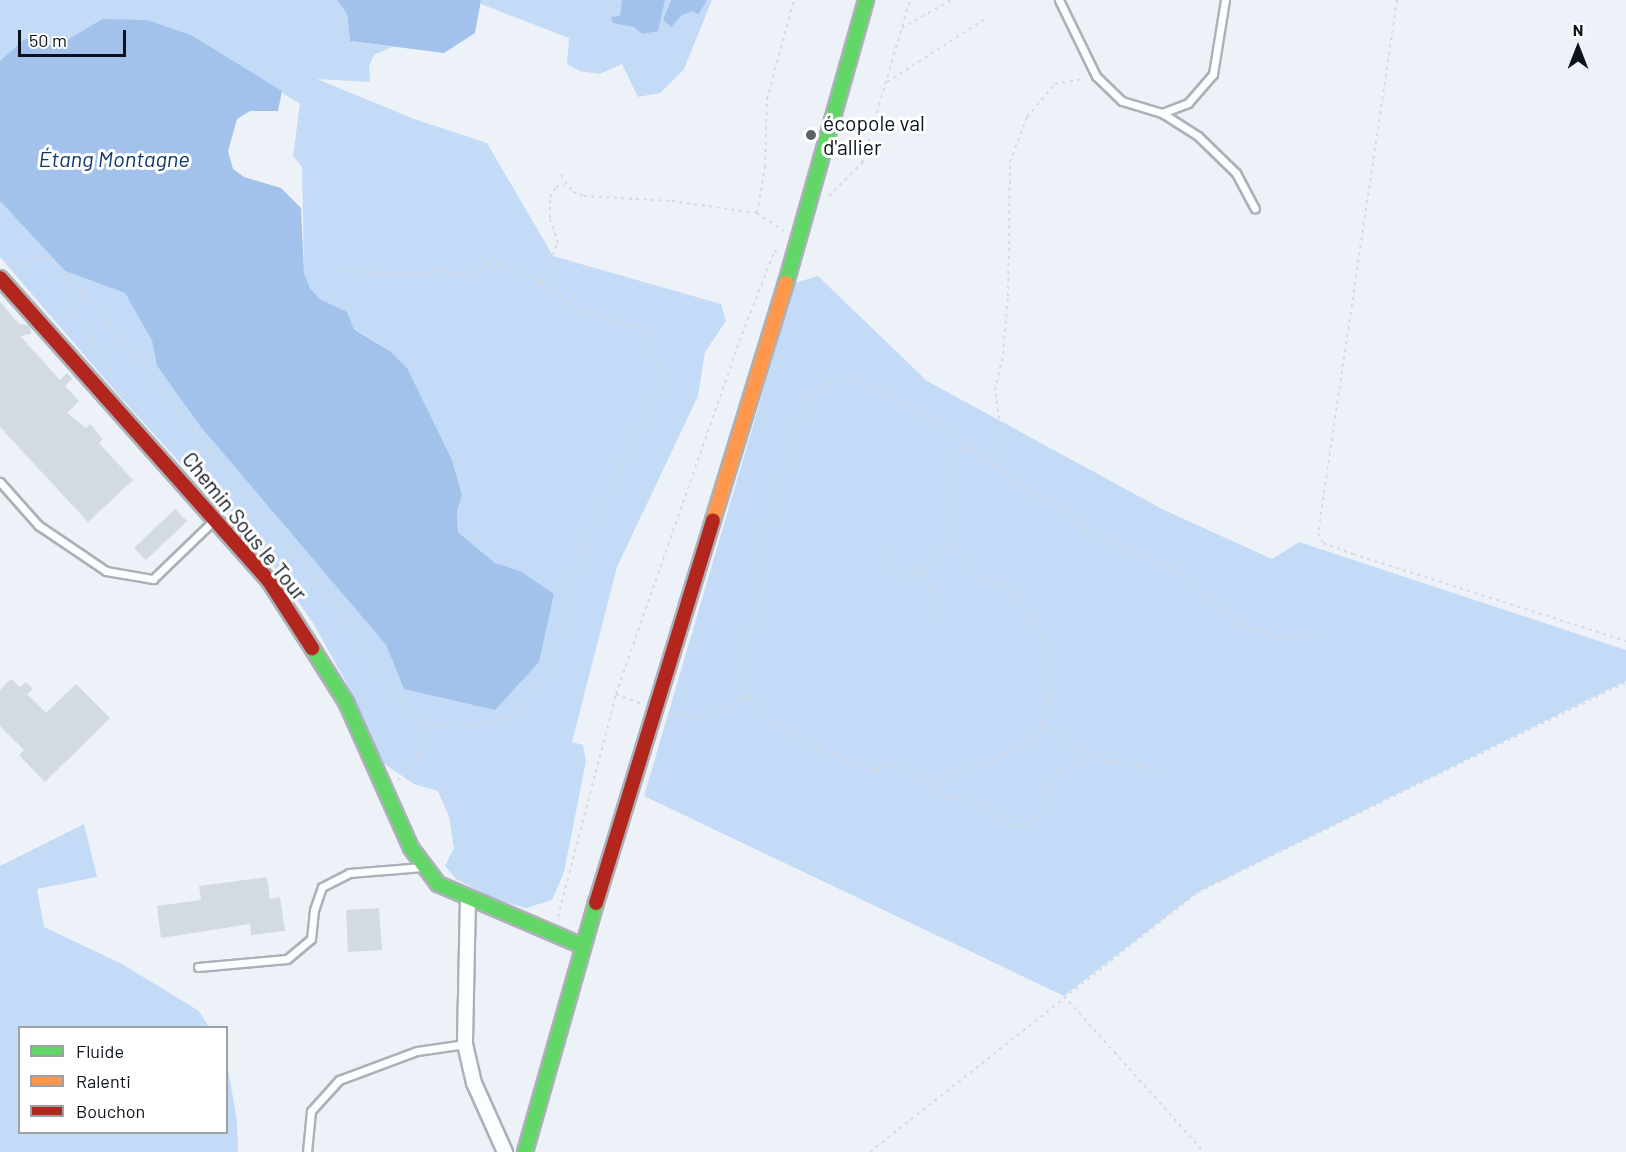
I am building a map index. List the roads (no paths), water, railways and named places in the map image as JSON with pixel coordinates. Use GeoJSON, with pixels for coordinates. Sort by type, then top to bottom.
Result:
{"type":"FeatureCollection","features":[{"type":"Feature","properties":{"kind":"street"},"geometry":{"type":"LineString","coordinates":[[525,1152],[583,946],[654,709],[798,242],[866,0]]}},
{"type":"Feature","properties":{"kind":"street","name":"Chemin Sous le Tour"},"geometry":{"type":"LineString","coordinates":[[0,279],[216,518],[268,581],[306,636],[346,702],[411,848],[438,884],[583,946]]}},
{"type":"Feature","properties":{"kind":"street"},"geometry":{"type":"LineString","coordinates":[[468,898],[465,1044],[474,1083],[506,1152]]}},
{"type":"Feature","properties":{"kind":"lane"},"geometry":{"type":"LineString","coordinates":[[1059,0],[1096,76],[1122,101],[1162,113],[1198,136],[1236,173],[1256,208]]}},
{"type":"Feature","properties":{"kind":"lane"},"geometry":{"type":"LineString","coordinates":[[1162,113],[1188,103],[1213,74],[1225,0]]}},
{"type":"Feature","properties":{"kind":"lane"},"geometry":{"type":"LineString","coordinates":[[0,482],[38,525],[106,571],[153,579],[216,518]]}},
{"type":"Feature","properties":{"kind":"lane"},"geometry":{"type":"LineString","coordinates":[[198,967],[287,959],[311,939],[314,910],[322,887],[349,873],[425,867]]}},
{"type":"Feature","properties":{"kind":"lane"},"geometry":{"type":"LineString","coordinates":[[307,1152],[311,1112],[339,1080],[417,1051],[465,1044]]}},
{"type":"Feature","properties":{"kind":"water"},"geometry":{"type":"Polygon","coordinates":[[[337,0],[481,0],[475,33],[444,53],[350,41],[347,14],[337,0]]]}},
{"type":"Feature","properties":{"kind":"water"},"geometry":{"type":"Polygon","coordinates":[[[622,0],[665,0],[658,31],[642,34],[634,27],[613,23],[611,17],[620,16],[622,0]]]}},
{"type":"Feature","properties":{"kind":"water"},"geometry":{"type":"Polygon","coordinates":[[[671,0],[707,0],[698,15],[693,11],[682,15],[671,27],[663,20],[671,0]]]}},
{"type":"Feature","properties":{"kind":"water","name":"Étang Montagne"},"geometry":{"type":"Polygon","coordinates":[[[102,19],[147,20],[191,35],[282,91],[278,111],[250,111],[237,119],[228,151],[233,169],[244,177],[281,188],[301,208],[304,273],[310,288],[320,299],[347,312],[354,329],[391,352],[407,368],[452,460],[462,495],[457,512],[458,532],[495,563],[520,571],[554,594],[539,662],[495,710],[404,689],[386,645],[200,426],[157,366],[152,341],[125,293],[65,271],[0,201],[0,61],[23,40],[38,35],[42,44],[57,46],[102,19]]]}},
{"type":"Feature","properties":{"kind":"place","name":"écopole val d'allier"},"geometry":{"type":"Point","coordinates":[811,135]}}]}
